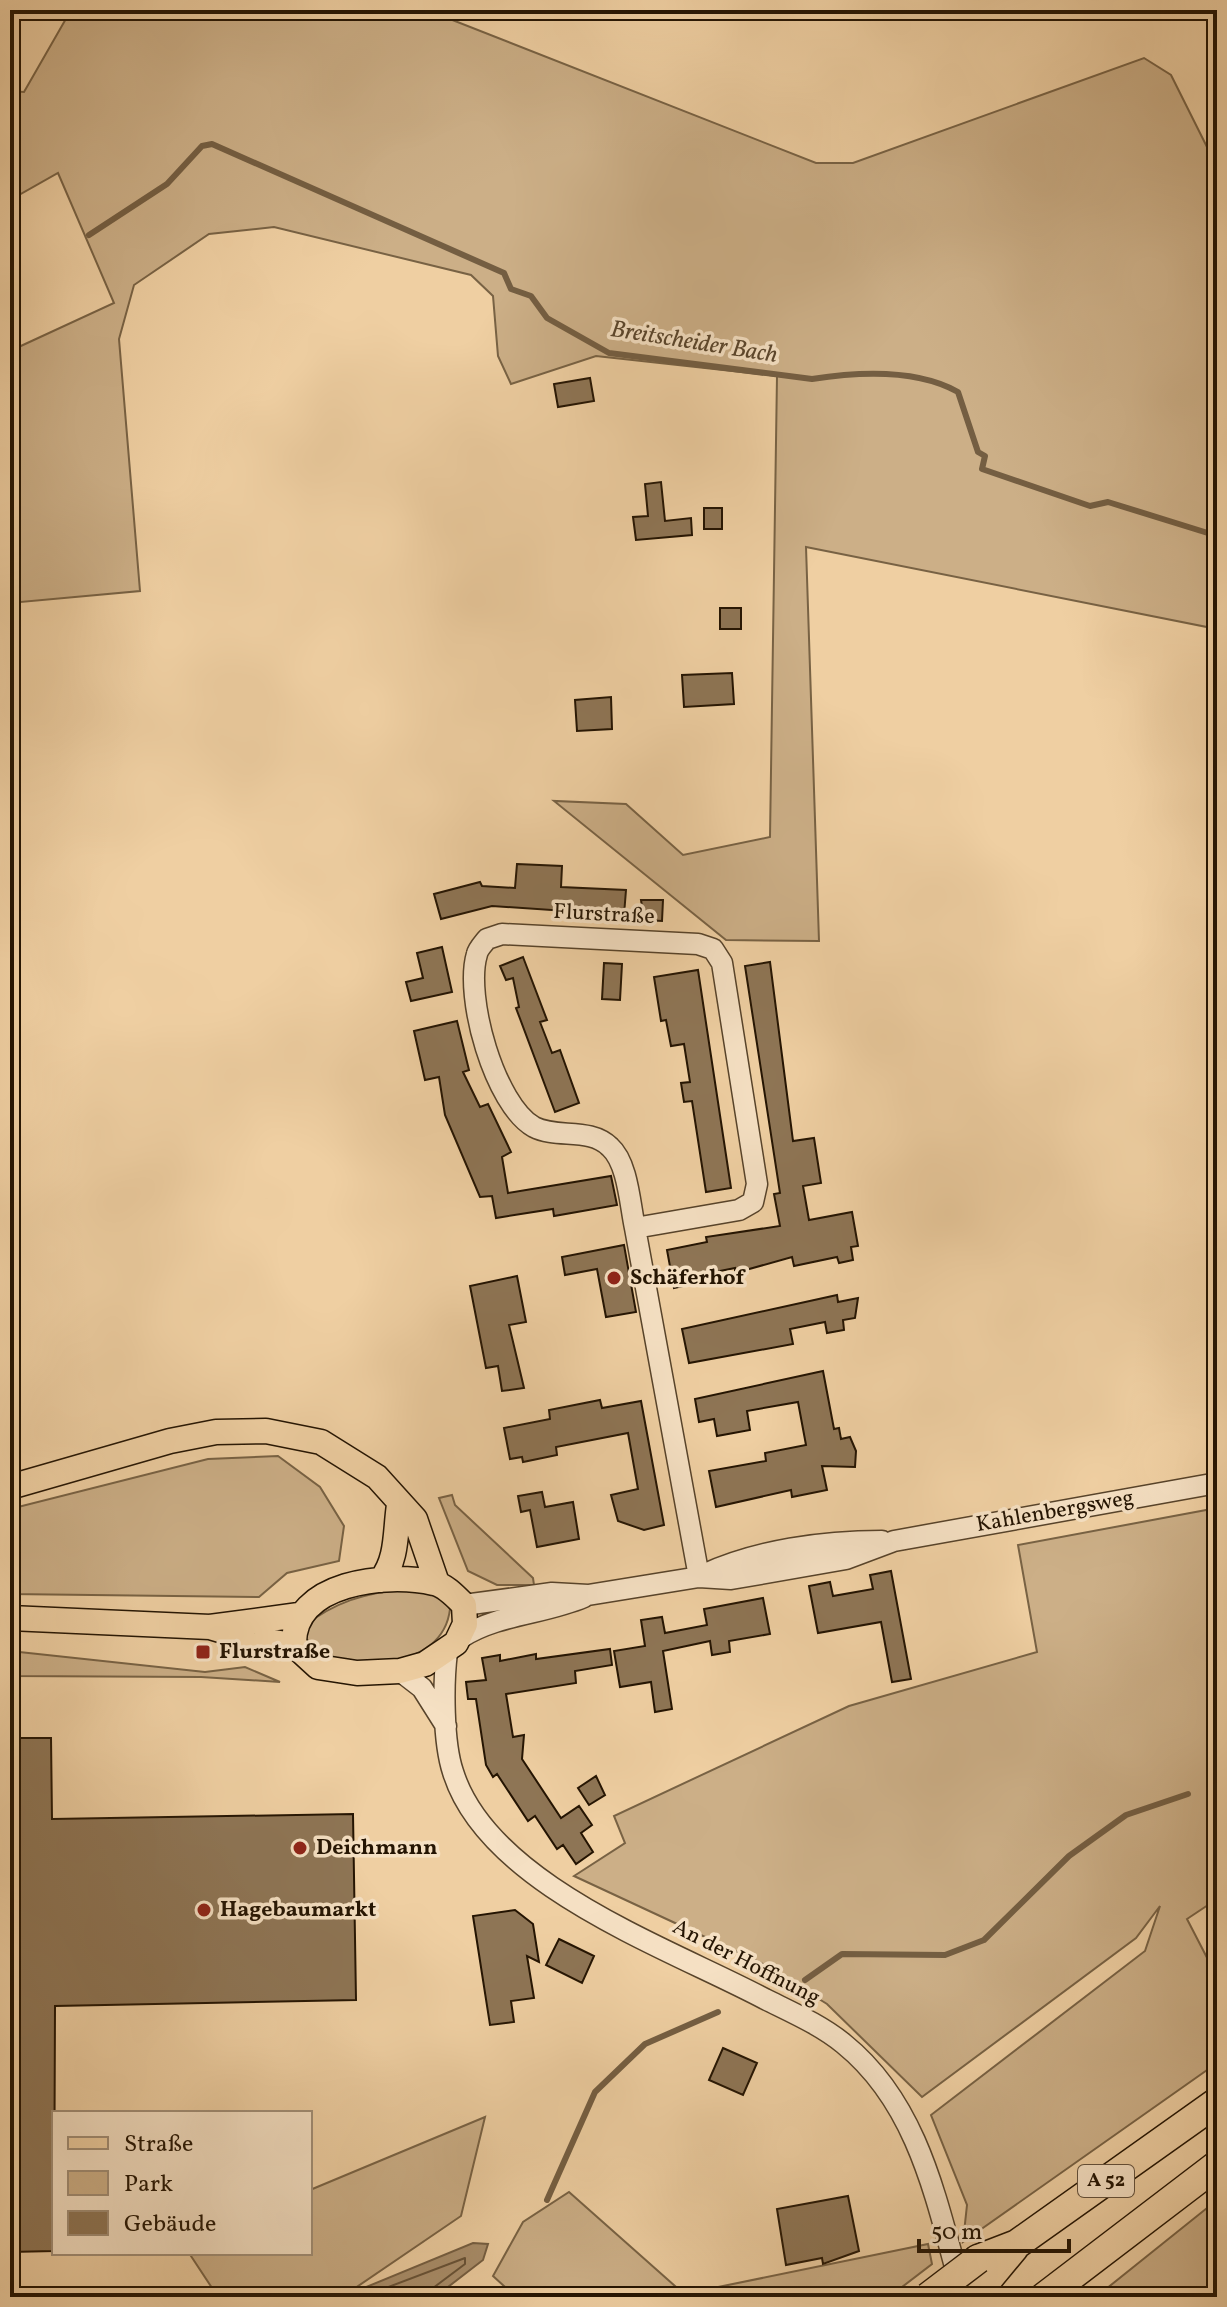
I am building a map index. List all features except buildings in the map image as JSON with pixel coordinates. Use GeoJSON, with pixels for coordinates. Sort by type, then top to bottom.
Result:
{"type":"FeatureCollection","features":[{"type":"Feature","properties":{"kind":"highway","name":"A 52"},"geometry":{"type":"LineString","coordinates":[[974,2284],[1017,2244],[1217,2102]]}},
{"type":"Feature","properties":{"kind":"highway","name":"A 52"},"geometry":{"type":"LineString","coordinates":[[1044,2297],[1217,2165]]}},
{"type":"Feature","properties":{"kind":"highway"},"geometry":{"type":"LineString","coordinates":[[928,2297],[974,2284]]}},
{"type":"Feature","properties":{"kind":"main road"},"geometry":{"type":"LineString","coordinates":[[10,1487],[170,1441],[216,1432],[266,1431],[321,1442],[377,1477],[399,1505],[415,1519],[437,1583],[464,1605],[454,1644]]}},
{"type":"Feature","properties":{"kind":"main road"},"geometry":{"type":"LineString","coordinates":[[381,1580],[390,1568],[394,1553],[399,1505]]}},
{"type":"Feature","properties":{"kind":"main road","name":"Kahlenbergsweg"},"geometry":{"type":"LineString","coordinates":[[10,1618],[210,1627],[299,1615],[326,1594],[381,1580],[437,1583]]}},
{"type":"Feature","properties":{"kind":"main road"},"geometry":{"type":"LineString","coordinates":[[294,1645],[299,1615]]}},
{"type":"Feature","properties":{"kind":"main road","name":"Kahlenbergsweg"},"geometry":{"type":"LineString","coordinates":[[210,1627],[247,1638],[294,1645],[318,1667],[357,1673],[400,1671],[454,1644]]}},
{"type":"Feature","properties":{"kind":"street","name":"Flurstraße"},"geometry":{"type":"LineString","coordinates":[[635,1228],[739,1210],[753,1202],[757,1184],[722,963],[713,949],[698,944],[502,934],[487,939],[477,954],[474,1004],[484,1043],[516,1114],[537,1129],[596,1138],[612,1148],[620,1166],[635,1228],[699,1577]]}},
{"type":"Feature","properties":{"kind":"street","name":"Kahlenbergsweg"},"geometry":{"type":"LineString","coordinates":[[464,1605],[552,1593],[588,1595],[699,1577],[730,1562],[842,1541],[894,1541],[1217,1483]]}},
{"type":"Feature","properties":{"kind":"street","name":"Kahlenbergsweg"},"geometry":{"type":"LineString","coordinates":[[454,1644],[491,1622],[555,1610],[588,1595]]}},
{"type":"Feature","properties":{"kind":"street","name":"An der Hoffnung"},"geometry":{"type":"LineString","coordinates":[[454,1644],[446,1726],[453,1773],[473,1809],[501,1846],[542,1882],[598,1917],[813,2024],[844,2043],[872,2073],[907,2120],[974,2284]]}},
{"type":"Feature","properties":{"kind":"street","name":"An der Hoffnung"},"geometry":{"type":"LineString","coordinates":[[400,1671],[422,1688],[446,1726]]}},
{"type":"Feature","properties":{"kind":"green space"},"geometry":{"type":"Polygon","coordinates":[[[71,10],[427,10],[816,163],[853,163],[1144,58],[1171,75],[1217,167],[1217,617],[1212,628],[806,547],[819,941],[726,940],[554,801],[626,804],[683,855],[770,837],[777,376],[596,356],[511,384],[498,356],[493,296],[471,275],[274,227],[209,234],[134,285],[119,339],[140,591],[10,603],[10,351],[114,303],[58,173],[10,200],[10,91],[24,92],[71,10]]]}},
{"type":"Feature","properties":{"kind":"green space"},"geometry":{"type":"Polygon","coordinates":[[[278,1456],[320,1487],[344,1526],[339,1561],[287,1573],[259,1597],[10,1594],[10,1509],[208,1459],[278,1456]]]}},
{"type":"Feature","properties":{"kind":"green space"},"geometry":{"type":"Polygon","coordinates":[[[452,1495],[455,1505],[533,1578],[534,1585],[497,1585],[468,1571],[439,1498],[452,1495]]]}},
{"type":"Feature","properties":{"kind":"green space"},"geometry":{"type":"Polygon","coordinates":[[[1217,1508],[1217,1899],[1187,1919],[1217,1977],[1217,2063],[963,2242],[967,2205],[931,2115],[1145,1951],[1160,1906],[1136,1938],[922,2097],[827,2004],[761,1963],[574,1876],[625,1843],[614,1816],[849,1706],[1037,1652],[1018,1545],[1217,1508]]]}},
{"type":"Feature","properties":{"kind":"green space"},"geometry":{"type":"Polygon","coordinates":[[[404,1589],[436,1596],[450,1609],[444,1629],[431,1645],[413,1655],[370,1663],[326,1655],[308,1646],[303,1627],[326,1611],[363,1596],[404,1589]]]}},
{"type":"Feature","properties":{"kind":"green space"},"geometry":{"type":"Polygon","coordinates":[[[10,1651],[205,1672],[245,1667],[280,1682],[201,1677],[10,1676],[10,1651]]]}},
{"type":"Feature","properties":{"kind":"green space"},"geometry":{"type":"Polygon","coordinates":[[[485,2117],[461,2216],[342,2297],[218,2297],[190,2255],[312,2255],[312,2189],[485,2117]]]}},
{"type":"Feature","properties":{"kind":"green space"},"geometry":{"type":"Polygon","coordinates":[[[569,2192],[684,2294],[928,2244],[932,2264],[889,2297],[516,2297],[493,2276],[523,2222],[569,2192]]]}},
{"type":"Feature","properties":{"kind":"green space"},"geometry":{"type":"Polygon","coordinates":[[[1217,2200],[1217,2297],[1096,2297],[1217,2200]]]}},
{"type":"Feature","properties":{"kind":"water"},"geometry":{"type":"Polygon","coordinates":[[[473,2243],[488,2244],[483,2260],[435,2297],[342,2297],[473,2243]]]}},
{"type":"Feature","properties":{"kind":"waterway","name":"Breitscheider Bach"},"geometry":{"type":"LineString","coordinates":[[89,235],[167,184],[202,146],[212,144],[504,273],[511,289],[531,296],[547,318],[609,353],[812,379],[886,374],[924,379],[958,392],[978,452],[985,456],[982,469],[1090,506],[1108,502],[1211,534]]}},
{"type":"Feature","properties":{"kind":"waterway"},"geometry":{"type":"LineString","coordinates":[[805,1980],[842,1954],[945,1955],[984,1940],[1069,1856],[1126,1815],[1188,1794]]}},
{"type":"Feature","properties":{"kind":"waterway"},"geometry":{"type":"LineString","coordinates":[[547,2200],[595,2092],[645,2044],[718,2012]]}},
{"type":"Feature","properties":{"kind":"place","name":"Schäferhof"},"geometry":{"type":"Point","coordinates":[614,1278]}},
{"type":"Feature","properties":{"kind":"place","name":"Flurstraße"},"geometry":{"type":"Point","coordinates":[203,1652]}},
{"type":"Feature","properties":{"kind":"place","name":"Deichmann"},"geometry":{"type":"Point","coordinates":[300,1848]}},
{"type":"Feature","properties":{"kind":"place","name":"Hagebaumarkt"},"geometry":{"type":"Point","coordinates":[204,1910]}}]}
